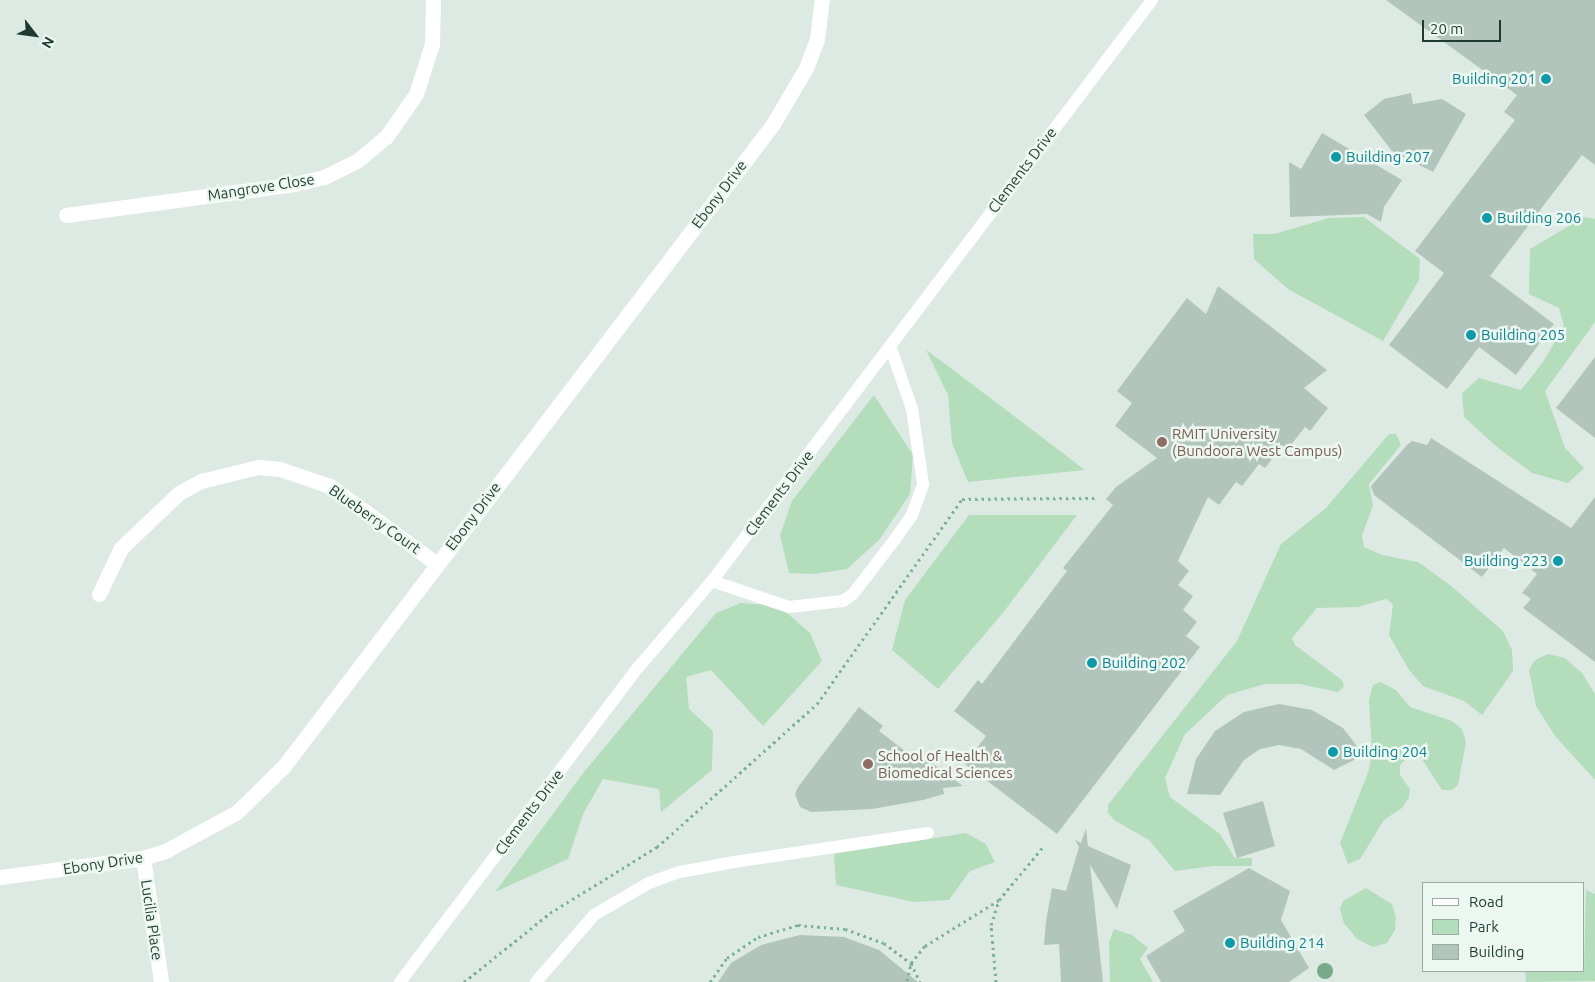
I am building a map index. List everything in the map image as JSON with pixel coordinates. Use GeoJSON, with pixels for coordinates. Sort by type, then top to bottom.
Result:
{"type":"FeatureCollection","features":[{"type":"Feature","properties":{"kind":"street","name":"Mangrove Close"},"geometry":{"type":"LineString","coordinates":[[66,215],[294,184],[324,177],[357,161],[386,137],[416,94],[432,44],[433,0]]}},
{"type":"Feature","properties":{"kind":"street","name":"Ebony Drive"},"geometry":{"type":"LineString","coordinates":[[0,877],[143,858],[215,826],[261,790],[311,732],[773,124],[806,68],[816,39],[822,0]]}},
{"type":"Feature","properties":{"kind":"street","name":"Blueberry Court"},"geometry":{"type":"LineString","coordinates":[[99,594],[121,548],[179,493],[208,479],[258,467],[280,469],[330,486],[437,564]]}},
{"type":"Feature","properties":{"kind":"street","name":"Lucilia Place"},"geometry":{"type":"LineString","coordinates":[[143,858],[161,982]]}},
{"type":"Feature","properties":{"kind":"lane","name":"Clements Drive"},"geometry":{"type":"LineString","coordinates":[[400,982],[637,669],[712,581],[1152,0]]}},
{"type":"Feature","properties":{"kind":"lane"},"geometry":{"type":"LineString","coordinates":[[712,581],[789,607],[843,601],[853,594],[896,538],[912,515],[922,484],[912,409],[890,346]]}},
{"type":"Feature","properties":{"kind":"lane"},"geometry":{"type":"LineString","coordinates":[[536,982],[594,915],[650,883],[698,869],[928,833]]}},
{"type":"Feature","properties":{"kind":"path"},"geometry":{"type":"LineString","coordinates":[[464,982],[550,913],[657,848],[817,704],[962,499],[1096,498]]}},
{"type":"Feature","properties":{"kind":"path"},"geometry":{"type":"LineString","coordinates":[[907,981],[911,963],[925,946],[999,900],[1043,847]]}},
{"type":"Feature","properties":{"kind":"path"},"geometry":{"type":"LineString","coordinates":[[996,982],[991,925],[999,900]]}},
{"type":"Feature","properties":{"kind":"path"},"geometry":{"type":"LineString","coordinates":[[710,982],[727,958],[758,937],[798,926],[845,929],[884,943],[911,963],[920,982]]}},
{"type":"Feature","properties":{"kind":"green space"},"geometry":{"type":"Polygon","coordinates":[[[1364,217],[1420,259],[1419,280],[1383,341],[1288,289],[1254,259],[1253,234],[1274,234],[1329,218],[1364,217]]]}},
{"type":"Feature","properties":{"kind":"green space"},"geometry":{"type":"Polygon","coordinates":[[[1584,217],[1595,219],[1595,322],[1545,391],[1565,448],[1584,468],[1568,483],[1532,473],[1497,447],[1464,417],[1462,393],[1479,378],[1521,390],[1543,362],[1564,326],[1559,308],[1529,294],[1530,249],[1584,217]]]}},
{"type":"Feature","properties":{"kind":"green space"},"geometry":{"type":"Polygon","coordinates":[[[926,350],[1085,470],[968,482],[952,443],[948,395],[926,350]]]}},
{"type":"Feature","properties":{"kind":"green space"},"geometry":{"type":"Polygon","coordinates":[[[874,395],[913,455],[910,494],[879,540],[847,569],[814,574],[789,573],[780,535],[792,501],[874,395]]]}},
{"type":"Feature","properties":{"kind":"green space"},"geometry":{"type":"Polygon","coordinates":[[[1389,434],[1396,434],[1401,445],[1369,484],[1373,506],[1362,535],[1364,547],[1382,555],[1418,562],[1450,585],[1503,631],[1512,650],[1513,671],[1482,715],[1464,701],[1423,686],[1409,670],[1389,635],[1393,604],[1386,599],[1358,607],[1317,608],[1292,638],[1295,645],[1342,680],[1344,686],[1338,692],[1300,684],[1265,684],[1227,695],[1185,734],[1165,778],[1170,797],[1220,834],[1235,858],[1252,858],[1252,866],[1214,866],[1175,871],[1149,840],[1114,820],[1108,813],[1108,805],[1237,641],[1281,544],[1326,508],[1389,434]]]}},
{"type":"Feature","properties":{"kind":"green space"},"geometry":{"type":"Polygon","coordinates":[[[969,515],[1077,515],[1002,614],[938,689],[892,650],[905,600],[969,515]]]}},
{"type":"Feature","properties":{"kind":"green space"},"geometry":{"type":"Polygon","coordinates":[[[741,603],[779,606],[810,633],[822,661],[763,726],[711,670],[686,677],[689,709],[713,731],[712,770],[661,812],[659,789],[603,779],[583,814],[568,859],[495,892],[584,772],[716,613],[741,603]]]}},
{"type":"Feature","properties":{"kind":"green space"},"geometry":{"type":"Polygon","coordinates":[[[1548,654],[1565,658],[1582,673],[1595,694],[1595,780],[1555,736],[1536,706],[1529,670],[1535,660],[1548,654]]]}},
{"type":"Feature","properties":{"kind":"green space"},"geometry":{"type":"Polygon","coordinates":[[[1380,682],[1396,690],[1410,707],[1452,721],[1462,729],[1466,742],[1458,785],[1452,790],[1442,790],[1420,756],[1410,755],[1400,765],[1400,775],[1410,789],[1409,798],[1402,808],[1384,820],[1360,859],[1348,864],[1340,843],[1369,770],[1372,751],[1369,700],[1373,685],[1380,682]]]}},
{"type":"Feature","properties":{"kind":"green space"},"geometry":{"type":"Polygon","coordinates":[[[966,833],[986,844],[995,862],[970,871],[949,900],[914,902],[836,885],[834,854],[966,833]]]}},
{"type":"Feature","properties":{"kind":"green space"},"geometry":{"type":"Polygon","coordinates":[[[1366,888],[1392,904],[1396,917],[1395,930],[1387,943],[1373,947],[1357,939],[1344,923],[1340,909],[1343,901],[1366,888]]]}},
{"type":"Feature","properties":{"kind":"green space"},"geometry":{"type":"Polygon","coordinates":[[[1586,890],[1595,894],[1595,981],[1526,982],[1525,972],[1585,972],[1586,890]]]}},
{"type":"Feature","properties":{"kind":"green space"},"geometry":{"type":"Polygon","coordinates":[[[1114,929],[1132,935],[1148,948],[1140,959],[1153,982],[1110,982],[1109,942],[1114,929]]]}},
{"type":"Feature","properties":{"kind":"building"},"geometry":{"type":"Polygon","coordinates":[[[1386,0],[1595,0],[1595,165],[1582,155],[1490,276],[1554,324],[1516,375],[1479,347],[1447,389],[1389,345],[1444,273],[1415,251],[1515,120],[1504,112],[1517,95],[1386,0]]]}},
{"type":"Feature","properties":{"kind":"building"},"geometry":{"type":"Polygon","coordinates":[[[1411,93],[1413,104],[1442,99],[1466,114],[1433,172],[1392,151],[1364,115],[1384,99],[1411,93]]]}},
{"type":"Feature","properties":{"kind":"building"},"geometry":{"type":"Polygon","coordinates":[[[1322,133],[1402,180],[1384,207],[1381,222],[1367,214],[1290,217],[1289,162],[1301,169],[1322,133]]]}},
{"type":"Feature","properties":{"kind":"building"},"geometry":{"type":"Polygon","coordinates":[[[1218,286],[1327,370],[1304,388],[1328,408],[1310,431],[1305,427],[1287,450],[1282,446],[1265,468],[1259,464],[1242,486],[1236,482],[1219,505],[1208,497],[1178,561],[1189,571],[1178,585],[1193,596],[1183,610],[1197,622],[1186,636],[1200,647],[1057,834],[965,764],[986,736],[954,711],[978,680],[982,684],[1067,571],[1063,568],[1113,505],[1106,499],[1116,487],[1157,458],[1115,426],[1132,403],[1117,391],[1187,298],[1206,314],[1218,286]]]}},
{"type":"Feature","properties":{"kind":"building"},"geometry":{"type":"Polygon","coordinates":[[[1595,357],[1595,438],[1556,408],[1595,357]]]}},
{"type":"Feature","properties":{"kind":"building","name":"Building 223"},"geometry":{"type":"Polygon","coordinates":[[[1431,438],[1571,528],[1595,497],[1595,662],[1523,608],[1531,599],[1522,593],[1537,574],[1504,548],[1482,577],[1374,495],[1371,486],[1407,445],[1412,441],[1427,445],[1431,438]]]}},
{"type":"Feature","properties":{"kind":"building","name":"Building 204"},"geometry":{"type":"Polygon","coordinates":[[[1279,704],[1312,710],[1343,728],[1364,755],[1334,770],[1301,749],[1279,745],[1260,749],[1244,760],[1220,795],[1187,794],[1196,759],[1215,731],[1244,712],[1279,704]]]}},
{"type":"Feature","properties":{"kind":"building"},"geometry":{"type":"Polygon","coordinates":[[[859,707],[883,726],[879,731],[921,763],[925,758],[963,786],[943,788],[944,794],[923,800],[872,809],[811,812],[800,807],[795,794],[798,787],[859,707]]]}},
{"type":"Feature","properties":{"kind":"building"},"geometry":{"type":"Polygon","coordinates":[[[1263,801],[1275,846],[1237,858],[1223,813],[1263,801]]]}},
{"type":"Feature","properties":{"kind":"building"},"geometry":{"type":"Polygon","coordinates":[[[1086,828],[1088,846],[1131,865],[1117,909],[1090,865],[1103,982],[1061,982],[1059,944],[1044,945],[1046,921],[1052,888],[1066,891],[1079,847],[1075,840],[1081,843],[1086,828]]]}},
{"type":"Feature","properties":{"kind":"building","name":"Building 214"},"geometry":{"type":"Polygon","coordinates":[[[1249,868],[1290,891],[1281,920],[1309,968],[1289,982],[1161,982],[1146,956],[1185,931],[1173,911],[1249,868]]]}},
{"type":"Feature","properties":{"kind":"building"},"geometry":{"type":"Polygon","coordinates":[[[800,935],[844,937],[879,950],[918,982],[718,982],[731,963],[761,945],[800,935]]]}},
{"type":"Feature","properties":{"kind":"place","name":"Building 201"},"geometry":{"type":"Point","coordinates":[1546,79]}},
{"type":"Feature","properties":{"kind":"place","name":"Building 207"},"geometry":{"type":"Point","coordinates":[1336,157]}},
{"type":"Feature","properties":{"kind":"place","name":"Building 206"},"geometry":{"type":"Point","coordinates":[1487,218]}},
{"type":"Feature","properties":{"kind":"place","name":"Building 205"},"geometry":{"type":"Point","coordinates":[1471,335]}},
{"type":"Feature","properties":{"kind":"place","name":"RMIT University (Bundoora West Campus)"},"geometry":{"type":"Point","coordinates":[1162,442]}},
{"type":"Feature","properties":{"kind":"place","name":"Building 223"},"geometry":{"type":"Point","coordinates":[1558,561]}},
{"type":"Feature","properties":{"kind":"place","name":"Building 202"},"geometry":{"type":"Point","coordinates":[1092,663]}},
{"type":"Feature","properties":{"kind":"place","name":"Building 204"},"geometry":{"type":"Point","coordinates":[1333,752]}},
{"type":"Feature","properties":{"kind":"place","name":"School of Health & Biomedical Sciences"},"geometry":{"type":"Point","coordinates":[868,764]}},
{"type":"Feature","properties":{"kind":"place","name":"Building 214"},"geometry":{"type":"Point","coordinates":[1230,943]}}]}
